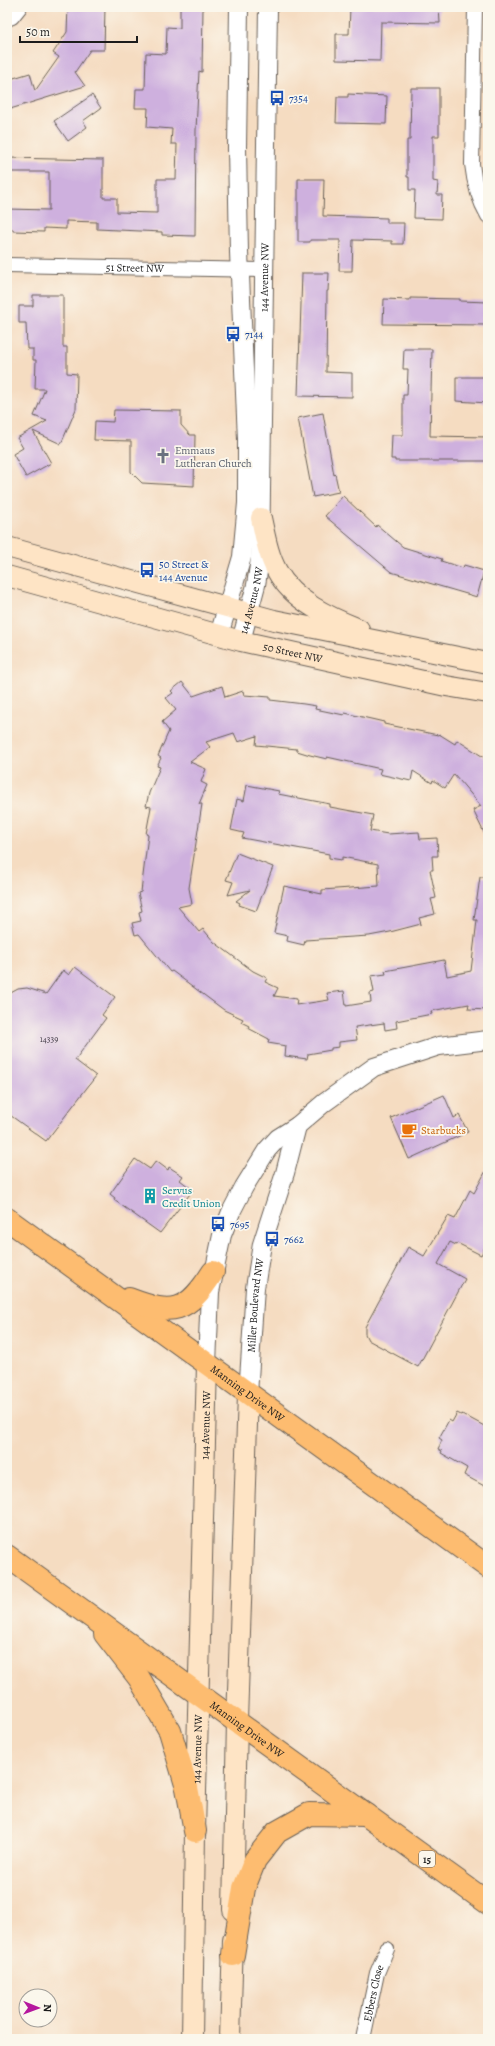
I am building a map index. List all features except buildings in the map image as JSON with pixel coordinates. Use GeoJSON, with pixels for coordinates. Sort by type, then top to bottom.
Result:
{"type":"FeatureCollection","features":[{"type":"Feature","properties":{"kind":"main road"},"geometry":{"type":"LineString","coordinates":[[261,518],[276,571],[290,589],[322,612],[341,622],[411,648]]}},
{"type":"Feature","properties":{"kind":"main road"},"geometry":{"type":"LineString","coordinates":[[7,547],[227,608],[488,663]]}},
{"type":"Feature","properties":{"kind":"main road","name":"50 Street NW"},"geometry":{"type":"LineString","coordinates":[[7,576],[241,641],[439,684],[488,693]]}},
{"type":"Feature","properties":{"kind":"main road","name":"Manning Drive NW"},"geometry":{"type":"LineString","coordinates":[[7,1219],[488,1567]]}},
{"type":"Feature","properties":{"kind":"main road"},"geometry":{"type":"LineString","coordinates":[[103,1289],[150,1307],[167,1309],[180,1307],[200,1293],[213,1272]]}},
{"type":"Feature","properties":{"kind":"main road","name":"144 Avenue NW"},"geometry":{"type":"LineString","coordinates":[[192,2039],[195,1831],[207,1364]]}},
{"type":"Feature","properties":{"kind":"main road"},"geometry":{"type":"LineString","coordinates":[[230,2039],[237,1722],[248,1394]]}},
{"type":"Feature","properties":{"kind":"main road","name":"Manning Drive NW"},"geometry":{"type":"LineString","coordinates":[[7,1556],[199,1693],[488,1903]]}},
{"type":"Feature","properties":{"kind":"main road"},"geometry":{"type":"LineString","coordinates":[[89,1614],[139,1678],[170,1732],[188,1788],[195,1831]]}},
{"type":"Feature","properties":{"kind":"main road"},"geometry":{"type":"LineString","coordinates":[[233,1955],[244,1888],[255,1860],[277,1832],[309,1814],[366,1815]]}},
{"type":"Feature","properties":{"kind":"street"},"geometry":{"type":"LineString","coordinates":[[7,19],[17,12],[20,7]]}},
{"type":"Feature","properties":{"kind":"street","name":"144 Avenue NW"},"geometry":{"type":"LineString","coordinates":[[219,635],[242,557],[247,502],[237,148],[239,7]]}},
{"type":"Feature","properties":{"kind":"street","name":"144 Avenue NW"},"geometry":{"type":"LineString","coordinates":[[241,641],[258,575],[261,518],[268,7]]}},
{"type":"Feature","properties":{"kind":"street"},"geometry":{"type":"LineString","coordinates":[[475,7],[472,164],[476,188],[481,204],[488,216]]}},
{"type":"Feature","properties":{"kind":"street","name":"51 Street NW"},"geometry":{"type":"LineString","coordinates":[[7,265],[264,270]]}},
{"type":"Feature","properties":{"kind":"street"},"geometry":{"type":"LineString","coordinates":[[207,1364],[210,1292],[222,1235],[231,1212],[244,1187],[267,1150],[278,1138],[297,1126],[324,1103],[374,1067],[439,1046],[488,1040]]}},
{"type":"Feature","properties":{"kind":"street","name":"Miller Boulevard NW"},"geometry":{"type":"LineString","coordinates":[[248,1394],[255,1288],[262,1244],[285,1173],[297,1126]]}},
{"type":"Feature","properties":{"kind":"street","name":"Ebbers Close"},"geometry":{"type":"LineString","coordinates":[[363,2039],[377,1972],[387,1949]]}},
{"type":"Feature","properties":{"kind":"place","name":"7354"},"geometry":{"type":"Point","coordinates":[277,98]}},
{"type":"Feature","properties":{"kind":"place","name":"7144"},"geometry":{"type":"Point","coordinates":[233,334]}},
{"type":"Feature","properties":{"kind":"place","name":"Emmaus Lutheran Church"},"geometry":{"type":"Point","coordinates":[163,456]}},
{"type":"Feature","properties":{"kind":"place","name":"50 Street & 144 Avenue"},"geometry":{"type":"Point","coordinates":[147,570]}},
{"type":"Feature","properties":{"kind":"place","name":"Starbucks"},"geometry":{"type":"Point","coordinates":[409,1130]}},
{"type":"Feature","properties":{"kind":"place","name":"Servus Credit Union"},"geometry":{"type":"Point","coordinates":[150,1196]}},
{"type":"Feature","properties":{"kind":"place","name":"7695"},"geometry":{"type":"Point","coordinates":[218,1224]}},
{"type":"Feature","properties":{"kind":"place","name":"7662"},"geometry":{"type":"Point","coordinates":[272,1239]}}]}
